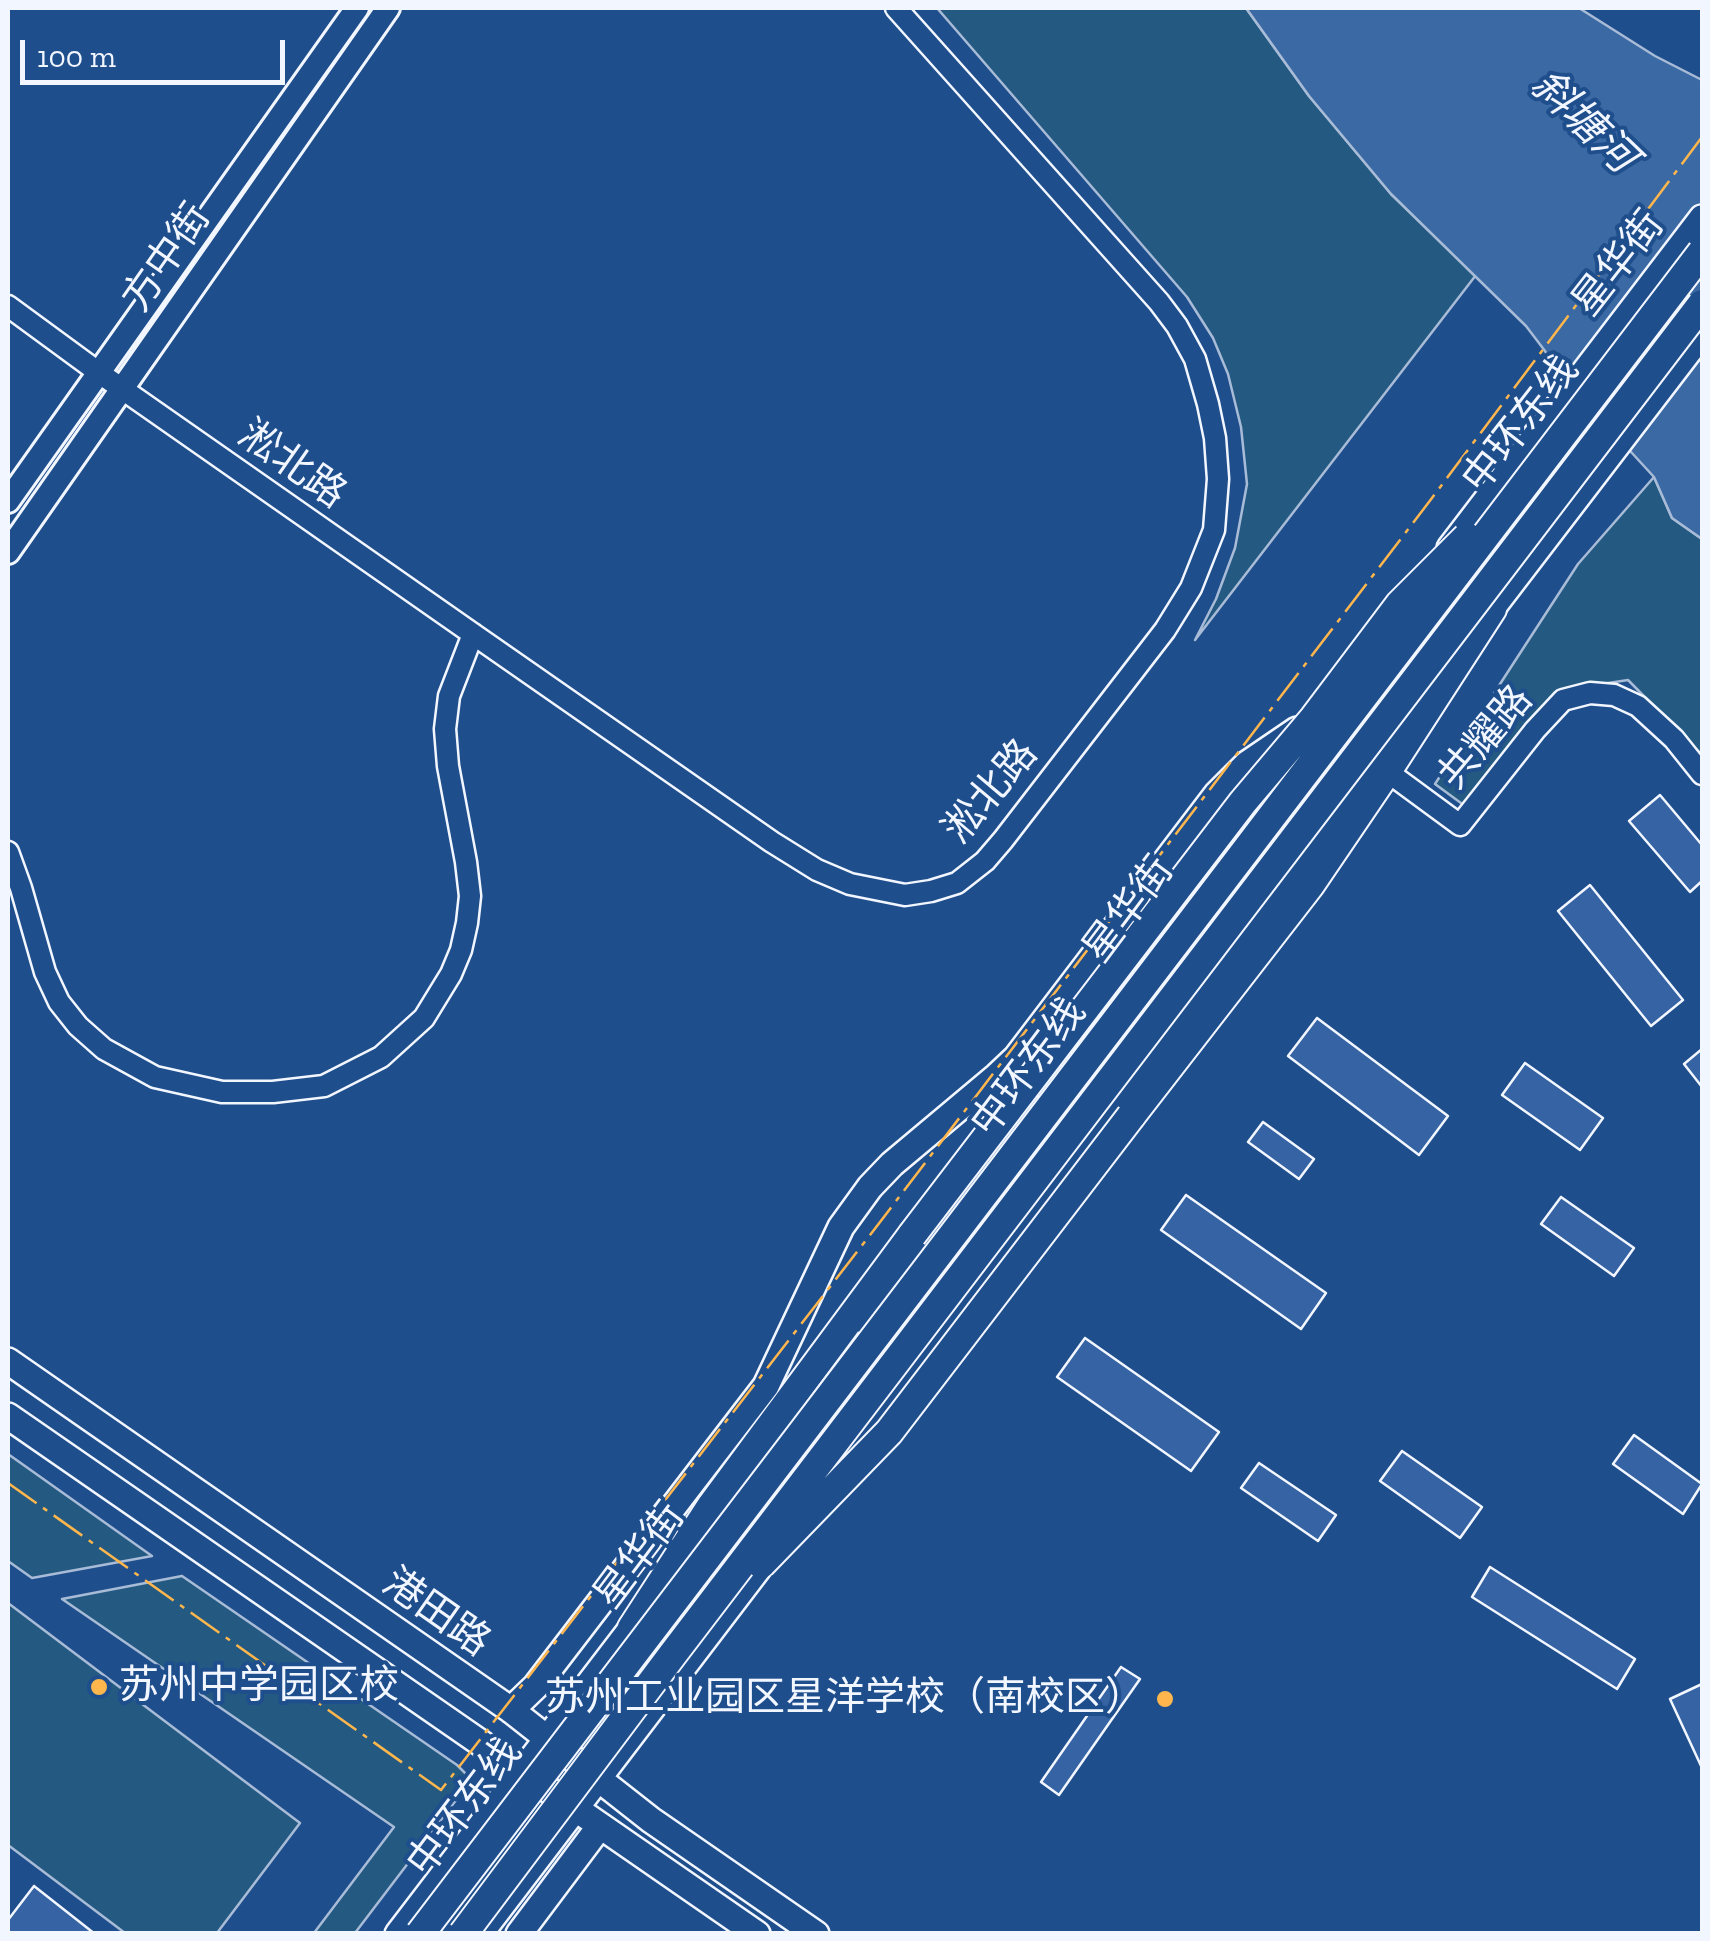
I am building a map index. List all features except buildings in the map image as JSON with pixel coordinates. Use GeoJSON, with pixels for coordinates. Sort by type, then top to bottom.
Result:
{"type":"FeatureCollection","features":[{"type":"Feature","properties":{"kind":"highway","name":"中环东线"},"geometry":{"type":"LineString","coordinates":[[420,1934],[1702,252]]}},
{"type":"Feature","properties":{"kind":"highway","name":"中环东线"},"geometry":{"type":"LineString","coordinates":[[463,1934],[1702,304]]}},
{"type":"Feature","properties":{"kind":"highway"},"geometry":{"type":"LineString","coordinates":[[632,1628],[712,1505],[912,1235],[1243,802],[1314,718],[1400,604],[1542,462]]}},
{"type":"Feature","properties":{"kind":"highway"},"geometry":{"type":"LineString","coordinates":[[673,1654],[889,1432],[1310,885],[1380,767],[1492,609]]}},
{"type":"Feature","properties":{"kind":"main road","name":"方中街"},"geometry":{"type":"LineString","coordinates":[[8,501],[357,8]]}},
{"type":"Feature","properties":{"kind":"main road","name":"方中街"},"geometry":{"type":"LineString","coordinates":[[8,552],[388,8]]}},
{"type":"Feature","properties":{"kind":"main road","name":"星华街"},"geometry":{"type":"LineString","coordinates":[[398,1934],[1702,218]]}},
{"type":"Feature","properties":{"kind":"main road"},"geometry":{"type":"LineString","coordinates":[[1492,609],[1702,334]]}},
{"type":"Feature","properties":{"kind":"main road"},"geometry":{"type":"LineString","coordinates":[[511,1710],[536,1686],[766,1386],[841,1228],[870,1187],[1016,1058],[1231,778],[1330,707]]}},
{"type":"Feature","properties":{"kind":"main road"},"geometry":{"type":"LineString","coordinates":[[480,1934],[1380,767]]}},
{"type":"Feature","properties":{"kind":"main road","name":"港田路"},"geometry":{"type":"LineString","coordinates":[[8,1360],[511,1710],[651,1820],[816,1934]]}},
{"type":"Feature","properties":{"kind":"main road","name":"港田路"},"geometry":{"type":"LineString","coordinates":[[8,1416],[756,1934]]}},
{"type":"Feature","properties":{"kind":"main road"},"geometry":{"type":"LineString","coordinates":[[519,1934],[600,1826]]}},
{"type":"Feature","properties":{"kind":"street","name":"淞北路"},"geometry":{"type":"LineString","coordinates":[[8,306],[473,634],[818,870],[850,884],[905,894],[958,882],[986,861],[1165,630],[1191,588],[1214,530],[1218,480],[1208,404],[1195,360],[1177,326],[896,8]]}},
{"type":"Feature","properties":{"kind":"street"},"geometry":{"type":"LineString","coordinates":[[8,852],[45,972],[59,1002],[78,1026],[104,1048],[155,1077],[222,1092],[324,1086],[381,1057],[424,1018],[461,950],[470,896],[448,766],[446,729],[449,696],[473,634]]}},
{"type":"Feature","properties":{"kind":"street","name":"共耀路"},"geometry":{"type":"LineString","coordinates":[[1380,767],[1460,825],[1563,700],[1590,693],[1614,695],[1638,706],[1674,738],[1702,774]]}},
{"type":"Feature","properties":{"kind":"shaded area"},"geometry":{"type":"Polygon","coordinates":[[[937,8],[1246,8],[1309,96],[1391,194],[1476,275],[1195,640],[1235,548],[1247,484],[1241,427],[1228,374],[1213,338],[1187,297],[937,8]]]}},
{"type":"Feature","properties":{"kind":"shaded area"},"geometry":{"type":"Polygon","coordinates":[[[1654,477],[1672,518],[1702,539],[1702,755],[1628,680],[1563,690],[1465,806],[1435,784],[1578,564],[1654,477]]]}},
{"type":"Feature","properties":{"kind":"shaded area"},"geometry":{"type":"Polygon","coordinates":[[[8,1454],[152,1556],[32,1578],[8,1561],[8,1454]]]}},
{"type":"Feature","properties":{"kind":"shaded area"},"geometry":{"type":"Polygon","coordinates":[[[182,1576],[468,1776],[466,1787],[355,1933],[314,1933],[394,1827],[62,1599],[182,1576]]]}},
{"type":"Feature","properties":{"kind":"shaded area","name":"苏州中学园区校"},"geometry":{"type":"Polygon","coordinates":[[[8,1603],[300,1823],[217,1933],[125,1933],[8,1845],[8,1603]]]}},
{"type":"Feature","properties":{"kind":"water","name":"斜塘河"},"geometry":{"type":"Polygon","coordinates":[[[1246,8],[1579,8],[1655,56],[1702,80],[1702,539],[1672,518],[1654,477],[1553,367],[1526,326],[1391,194],[1309,96],[1246,8]]]}},
{"type":"Feature","properties":{"kind":"power"},"geometry":{"type":"LineString","coordinates":[[8,1483],[441,1790],[877,1226],[1702,137]]}},
{"type":"Feature","properties":{"kind":"place","name":"苏州中学园区校"},"geometry":{"type":"Point","coordinates":[99,1687]}},
{"type":"Feature","properties":{"kind":"place","name":"苏州工业园区星洋学校（南校区）"},"geometry":{"type":"Point","coordinates":[1165,1699]}}]}
